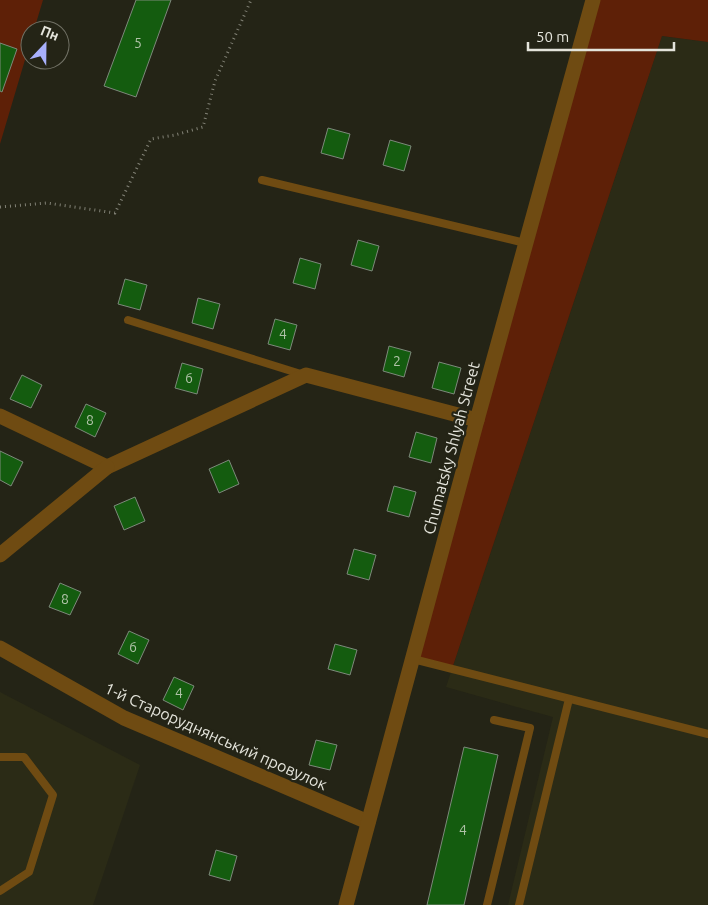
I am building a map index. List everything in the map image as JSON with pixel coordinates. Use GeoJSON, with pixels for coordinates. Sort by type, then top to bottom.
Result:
{"type":"FeatureCollection","features":[{"type":"Feature","properties":{"kind":"street","name":"Chumatsky Shlyah Street"},"geometry":{"type":"LineString","coordinates":[[346,905],[593,0]]}},
{"type":"Feature","properties":{"kind":"street"},"geometry":{"type":"LineString","coordinates":[[0,555],[107,467],[306,375],[477,420]]}},
{"type":"Feature","properties":{"kind":"street"},"geometry":{"type":"LineString","coordinates":[[0,416],[107,467]]}},
{"type":"Feature","properties":{"kind":"street","name":"1-й Староруднянський провулок"},"geometry":{"type":"LineString","coordinates":[[0,648],[124,718],[368,822]]}},
{"type":"Feature","properties":{"kind":"lane"},"geometry":{"type":"LineString","coordinates":[[262,180],[525,244]]}},
{"type":"Feature","properties":{"kind":"lane"},"geometry":{"type":"LineString","coordinates":[[128,320],[306,375]]}},
{"type":"Feature","properties":{"kind":"lane"},"geometry":{"type":"LineString","coordinates":[[413,659],[708,734]]}},
{"type":"Feature","properties":{"kind":"lane"},"geometry":{"type":"LineString","coordinates":[[519,905],[570,699]]}},
{"type":"Feature","properties":{"kind":"lane"},"geometry":{"type":"LineString","coordinates":[[487,905],[530,728],[494,720]]}},
{"type":"Feature","properties":{"kind":"lane"},"geometry":{"type":"LineString","coordinates":[[0,757],[24,758],[53,795],[29,872],[0,891]]}},
{"type":"Feature","properties":{"kind":"path"},"geometry":{"type":"LineString","coordinates":[[0,207],[47,203],[115,213],[151,139],[176,135],[203,127],[215,81],[251,0]]}},
{"type":"Feature","properties":{"kind":"shaded area"},"geometry":{"type":"Polygon","coordinates":[[[0,0],[43,0],[37,20],[20,20],[20,70],[22,70],[0,144],[0,0]]]}},
{"type":"Feature","properties":{"kind":"shaded area"},"geometry":{"type":"Polygon","coordinates":[[[593,0],[708,0],[708,42],[662,36],[452,669],[413,659],[593,0]]]}},
{"type":"Feature","properties":{"kind":"shaded area"},"geometry":{"type":"Polygon","coordinates":[[[662,36],[708,42],[708,905],[508,905],[553,717],[446,687],[662,36]]]}},
{"type":"Feature","properties":{"kind":"shaded area"},"geometry":{"type":"Polygon","coordinates":[[[0,692],[140,765],[93,905],[0,905],[0,692]]]}},
{"type":"Feature","properties":{"kind":"building"},"geometry":{"type":"Polygon","coordinates":[[[136,0],[171,0],[136,97],[104,86],[136,0]]]}},
{"type":"Feature","properties":{"kind":"building"},"geometry":{"type":"Polygon","coordinates":[[[0,43],[17,49],[2,92],[0,91],[0,43]]]}},
{"type":"Feature","properties":{"kind":"building"},"geometry":{"type":"Polygon","coordinates":[[[328,128],[350,134],[343,159],[321,153],[328,128]]]}},
{"type":"Feature","properties":{"kind":"building"},"geometry":{"type":"Polygon","coordinates":[[[390,140],[411,146],[404,171],[383,165],[390,140]]]}},
{"type":"Feature","properties":{"kind":"building"},"geometry":{"type":"Polygon","coordinates":[[[358,240],[379,246],[372,271],[351,265],[358,240]]]}},
{"type":"Feature","properties":{"kind":"building"},"geometry":{"type":"Polygon","coordinates":[[[300,258],[321,264],[315,289],[293,283],[300,258]]]}},
{"type":"Feature","properties":{"kind":"building"},"geometry":{"type":"Polygon","coordinates":[[[125,279],[147,285],[140,310],[118,304],[125,279]]]}},
{"type":"Feature","properties":{"kind":"building"},"geometry":{"type":"Polygon","coordinates":[[[198,298],[220,304],[213,329],[192,323],[198,298]]]}},
{"type":"Feature","properties":{"kind":"building"},"geometry":{"type":"Polygon","coordinates":[[[275,319],[297,325],[290,350],[268,344],[275,319]]]}},
{"type":"Feature","properties":{"kind":"building"},"geometry":{"type":"Polygon","coordinates":[[[389,346],[411,352],[404,377],[383,371],[389,346]]]}},
{"type":"Feature","properties":{"kind":"building"},"geometry":{"type":"Polygon","coordinates":[[[439,362],[461,368],[454,394],[432,388],[439,362]]]}},
{"type":"Feature","properties":{"kind":"building"},"geometry":{"type":"Polygon","coordinates":[[[182,363],[203,369],[197,394],[175,388],[182,363]]]}},
{"type":"Feature","properties":{"kind":"building"},"geometry":{"type":"Polygon","coordinates":[[[22,375],[42,385],[31,408],[10,399],[22,375]]]}},
{"type":"Feature","properties":{"kind":"building"},"geometry":{"type":"Polygon","coordinates":[[[86,404],[106,413],[95,437],[75,427],[86,404]]]}},
{"type":"Feature","properties":{"kind":"building"},"geometry":{"type":"Polygon","coordinates":[[[416,432],[437,438],[431,463],[409,457],[416,432]]]}},
{"type":"Feature","properties":{"kind":"building"},"geometry":{"type":"Polygon","coordinates":[[[0,451],[23,462],[11,486],[0,480],[0,451]]]}},
{"type":"Feature","properties":{"kind":"building"},"geometry":{"type":"Polygon","coordinates":[[[229,460],[239,484],[219,493],[209,469],[229,460]]]}},
{"type":"Feature","properties":{"kind":"building"},"geometry":{"type":"Polygon","coordinates":[[[394,486],[416,492],[409,517],[387,511],[394,486]]]}},
{"type":"Feature","properties":{"kind":"building"},"geometry":{"type":"Polygon","coordinates":[[[135,497],[145,521],[124,530],[114,506],[135,497]]]}},
{"type":"Feature","properties":{"kind":"building"},"geometry":{"type":"Polygon","coordinates":[[[354,549],[376,555],[369,580],[347,574],[354,549]]]}},
{"type":"Feature","properties":{"kind":"building"},"geometry":{"type":"Polygon","coordinates":[[[60,583],[81,592],[70,615],[49,607],[60,583]]]}},
{"type":"Feature","properties":{"kind":"building"},"geometry":{"type":"Polygon","coordinates":[[[129,631],[149,640],[138,664],[118,654],[129,631]]]}},
{"type":"Feature","properties":{"kind":"building"},"geometry":{"type":"Polygon","coordinates":[[[335,644],[357,650],[350,675],[328,669],[335,644]]]}},
{"type":"Feature","properties":{"kind":"building"},"geometry":{"type":"Polygon","coordinates":[[[174,677],[194,686],[183,710],[163,700],[174,677]]]}},
{"type":"Feature","properties":{"kind":"building"},"geometry":{"type":"Polygon","coordinates":[[[316,740],[337,745],[330,770],[309,765],[316,740]]]}},
{"type":"Feature","properties":{"kind":"building"},"geometry":{"type":"Polygon","coordinates":[[[464,747],[498,755],[464,905],[427,905],[464,747]]]}},
{"type":"Feature","properties":{"kind":"building"},"geometry":{"type":"Polygon","coordinates":[[[216,850],[237,856],[230,881],[209,875],[216,850]]]}}]}
